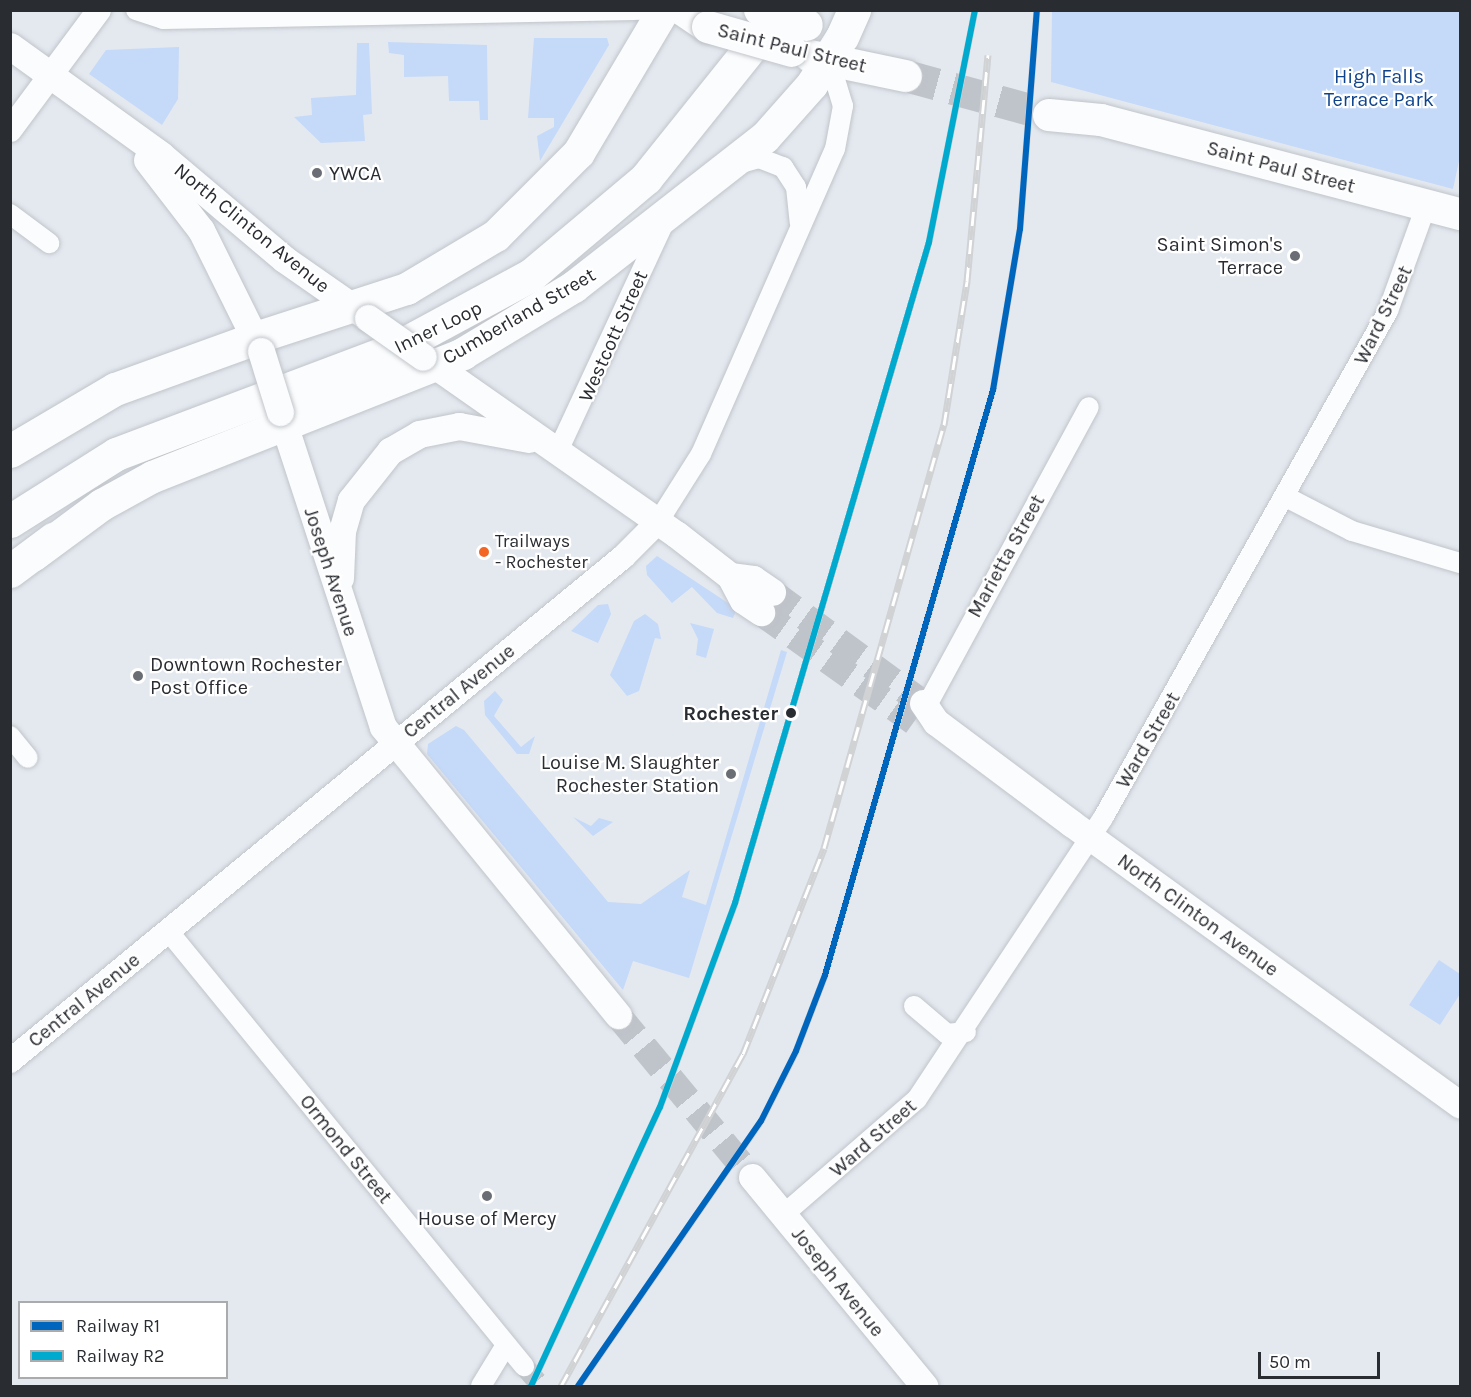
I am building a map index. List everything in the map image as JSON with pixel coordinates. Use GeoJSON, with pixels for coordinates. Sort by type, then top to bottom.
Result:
{"type":"FeatureCollection","features":[{"type":"Feature","properties":{"kind":"highway","name":"Inner Loop"},"geometry":{"type":"LineString","coordinates":[[10,495],[130,424],[353,343],[500,270],[563,225],[628,166],[753,10]]}},
{"type":"Feature","properties":{"kind":"highway","name":"Inner Loop"},"geometry":{"type":"LineString","coordinates":[[10,521],[64,483],[134,446],[396,348],[523,280],[580,239],[646,178],[793,29]]}},
{"type":"Feature","properties":{"kind":"highway"},"geometry":{"type":"LineString","coordinates":[[10,451],[115,389],[259,345]]}},
{"type":"Feature","properties":{"kind":"highway"},"geometry":{"type":"LineString","coordinates":[[10,571],[53,539]]}},
{"type":"Feature","properties":{"kind":"main road"},"geometry":{"type":"LineString","coordinates":[[259,345],[361,313],[456,263],[540,198],[595,130],[664,10]]}},
{"type":"Feature","properties":{"kind":"main road","name":"Saint Paul Street"},"geometry":{"type":"LineString","coordinates":[[760,10],[793,29]]}},
{"type":"Feature","properties":{"kind":"main road","name":"Saint Paul Street"},"geometry":{"type":"LineString","coordinates":[[696,19],[842,36],[908,68]]}},
{"type":"Feature","properties":{"kind":"main road","name":"Cumberland Street"},"geometry":{"type":"LineString","coordinates":[[10,577],[53,539],[153,477],[282,418],[429,361],[558,297],[665,220],[730,168],[783,119],[842,36]]}},
{"type":"Feature","properties":{"kind":"main road","name":"North Clinton Avenue"},"geometry":{"type":"LineString","coordinates":[[10,46],[91,103],[361,313],[658,522],[730,576],[743,600],[766,602]]}},
{"type":"Feature","properties":{"kind":"main road","name":"Joseph Avenue"},"geometry":{"type":"LineString","coordinates":[[91,103],[180,199],[216,256],[259,345],[377,716],[395,744],[618,1015]]}},
{"type":"Feature","properties":{"kind":"main road","name":"Saint Paul Street"},"geometry":{"type":"LineString","coordinates":[[1050,107],[1461,214]]}},
{"type":"Feature","properties":{"kind":"main road"},"geometry":{"type":"LineString","coordinates":[[344,612],[340,566],[345,519],[361,481],[390,451],[419,434],[459,426],[501,431],[558,451]]}},
{"type":"Feature","properties":{"kind":"main road","name":"North Clinton Avenue"},"geometry":{"type":"LineString","coordinates":[[925,713],[1091,837],[1461,1105]]}},
{"type":"Feature","properties":{"kind":"main road","name":"Joseph Avenue"},"geometry":{"type":"LineString","coordinates":[[752,1177],[924,1386]]}},
{"type":"Feature","properties":{"kind":"street"},"geometry":{"type":"LineString","coordinates":[[10,130],[99,10]]}},
{"type":"Feature","properties":{"kind":"street"},"geometry":{"type":"LineString","coordinates":[[136,10],[154,19],[640,10]]}},
{"type":"Feature","properties":{"kind":"street","name":"Central Avenue"},"geometry":{"type":"LineString","coordinates":[[10,1060],[169,932],[622,557],[658,522],[701,454],[841,133],[842,36]]}},
{"type":"Feature","properties":{"kind":"street","name":"Central Avenue"},"geometry":{"type":"LineString","coordinates":[[730,168],[759,158],[783,167],[798,192],[797,235]]}},
{"type":"Feature","properties":{"kind":"street","name":"Ward Street"},"geometry":{"type":"LineString","coordinates":[[783,1215],[917,1099],[966,1032],[1091,837],[1286,497],[1397,295],[1426,206]]}},
{"type":"Feature","properties":{"kind":"street"},"geometry":{"type":"LineString","coordinates":[[10,214],[49,243]]}},
{"type":"Feature","properties":{"kind":"street","name":"Westcott Street"},"geometry":{"type":"LineString","coordinates":[[558,451],[665,220]]}},
{"type":"Feature","properties":{"kind":"street","name":"Marietta Street"},"geometry":{"type":"LineString","coordinates":[[925,713],[1089,407]]}},
{"type":"Feature","properties":{"kind":"street"},"geometry":{"type":"LineString","coordinates":[[1286,497],[1352,531],[1461,563]]}},
{"type":"Feature","properties":{"kind":"street"},"geometry":{"type":"LineString","coordinates":[[10,736],[28,758]]}},
{"type":"Feature","properties":{"kind":"street","name":"Ormond Street"},"geometry":{"type":"LineString","coordinates":[[169,932],[524,1366]]}},
{"type":"Feature","properties":{"kind":"street"},"geometry":{"type":"LineString","coordinates":[[914,1006],[947,1034],[966,1032]]}},
{"type":"Feature","properties":{"kind":"street"},"geometry":{"type":"LineString","coordinates":[[481,1386],[506,1345]]}},
{"type":"Feature","properties":{"kind":"green space","name":"High Falls Terrace Park"},"geometry":{"type":"Polygon","coordinates":[[[1052,11],[1460,11],[1460,156],[1453,189],[1051,82],[1052,11]]]}},
{"type":"Feature","properties":{"kind":"green space"},"geometry":{"type":"Polygon","coordinates":[[[534,38],[607,38],[609,45],[540,161],[537,136],[554,127],[554,118],[528,118],[534,38]]]}},
{"type":"Feature","properties":{"kind":"green space"},"geometry":{"type":"Polygon","coordinates":[[[388,42],[487,45],[488,120],[480,120],[479,101],[449,101],[448,76],[404,77],[404,55],[389,53],[388,42]]]}},
{"type":"Feature","properties":{"kind":"green space"},"geometry":{"type":"Polygon","coordinates":[[[357,43],[369,43],[372,114],[363,115],[365,141],[321,143],[294,117],[312,115],[311,98],[356,95],[357,43]]]}},
{"type":"Feature","properties":{"kind":"green space"},"geometry":{"type":"Polygon","coordinates":[[[179,47],[178,99],[162,125],[89,74],[106,50],[179,47]]]}},
{"type":"Feature","properties":{"kind":"green space"},"geometry":{"type":"Polygon","coordinates":[[[657,556],[737,609],[733,618],[717,613],[692,587],[672,603],[647,575],[646,566],[657,556]]]}},
{"type":"Feature","properties":{"kind":"green space"},"geometry":{"type":"Polygon","coordinates":[[[608,604],[611,614],[598,643],[571,631],[598,605],[608,604]]]}},
{"type":"Feature","properties":{"kind":"green space"},"geometry":{"type":"Polygon","coordinates":[[[645,614],[658,624],[661,639],[655,638],[639,691],[627,696],[610,675],[634,621],[645,614]]]}},
{"type":"Feature","properties":{"kind":"green space"},"geometry":{"type":"Polygon","coordinates":[[[690,623],[714,629],[706,658],[696,655],[698,639],[690,623]]]}},
{"type":"Feature","properties":{"kind":"green space"},"geometry":{"type":"Polygon","coordinates":[[[781,650],[787,652],[689,978],[633,961],[623,990],[427,754],[428,744],[456,726],[464,730],[608,902],[641,904],[690,870],[682,897],[706,905],[781,650]]]}},
{"type":"Feature","properties":{"kind":"green space"},"geometry":{"type":"Polygon","coordinates":[[[495,691],[503,700],[494,716],[521,747],[535,736],[529,754],[517,754],[485,715],[484,701],[495,691]]]}},
{"type":"Feature","properties":{"kind":"green space"},"geometry":{"type":"Polygon","coordinates":[[[573,817],[591,826],[599,818],[613,822],[593,836],[573,817]]]}},
{"type":"Feature","properties":{"kind":"green space"},"geometry":{"type":"Polygon","coordinates":[[[1439,960],[1460,974],[1460,994],[1440,1025],[1409,1005],[1439,960]]]}},
{"type":"Feature","properties":{"kind":"tunnel"},"geometry":{"type":"LineString","coordinates":[[906,76],[1049,115]]}},
{"type":"Feature","properties":{"kind":"tunnel"},"geometry":{"type":"LineString","coordinates":[[772,592],[923,703]]}},
{"type":"Feature","properties":{"kind":"tunnel"},"geometry":{"type":"LineString","coordinates":[[761,612],[914,721]]}},
{"type":"Feature","properties":{"kind":"tunnel"},"geometry":{"type":"LineString","coordinates":[[618,1015],[752,1177]]}},
{"type":"Feature","properties":{"kind":"tunnel"},"geometry":{"type":"LineString","coordinates":[[524,1366],[541,1386]]}},
{"type":"Feature","properties":{"kind":"railway"},"geometry":{"type":"LineString","coordinates":[[531,1386],[660,1107],[735,903],[929,242],[975,10]]}},
{"type":"Feature","properties":{"kind":"railway"},"geometry":{"type":"LineString","coordinates":[[578,1386],[761,1121],[796,1051],[825,975],[993,390],[1020,229],[1037,10]]}},
{"type":"Feature","properties":{"kind":"railway"},"geometry":{"type":"LineString","coordinates":[[561,1386],[743,1054],[824,848],[944,425],[967,281],[988,55]]}},
{"type":"Feature","properties":{"kind":"rail line","name":"R2"},"geometry":{"type":"LineString","coordinates":[[531,1386],[660,1107],[735,903],[929,242],[975,10]]}},
{"type":"Feature","properties":{"kind":"rail line","name":"R1"},"geometry":{"type":"LineString","coordinates":[[578,1386],[761,1121],[796,1051],[825,975],[993,390],[1020,229],[1037,10]]}},
{"type":"Feature","properties":{"kind":"place","name":"YWCA"},"geometry":{"type":"Point","coordinates":[317,173]}},
{"type":"Feature","properties":{"kind":"place","name":"Saint Simon's Terrace"},"geometry":{"type":"Point","coordinates":[1295,256]}},
{"type":"Feature","properties":{"kind":"place","name":"Trailways - Rochester"},"geometry":{"type":"Point","coordinates":[484,552]}},
{"type":"Feature","properties":{"kind":"place","name":"Downtown Rochester Post Office"},"geometry":{"type":"Point","coordinates":[138,676]}},
{"type":"Feature","properties":{"kind":"place","name":"Rochester"},"geometry":{"type":"Point","coordinates":[791,713]}},
{"type":"Feature","properties":{"kind":"place","name":"Louise M. Slaughter Rochester Station"},"geometry":{"type":"Point","coordinates":[731,774]}},
{"type":"Feature","properties":{"kind":"place","name":"House of Mercy"},"geometry":{"type":"Point","coordinates":[487,1196]}}]}
